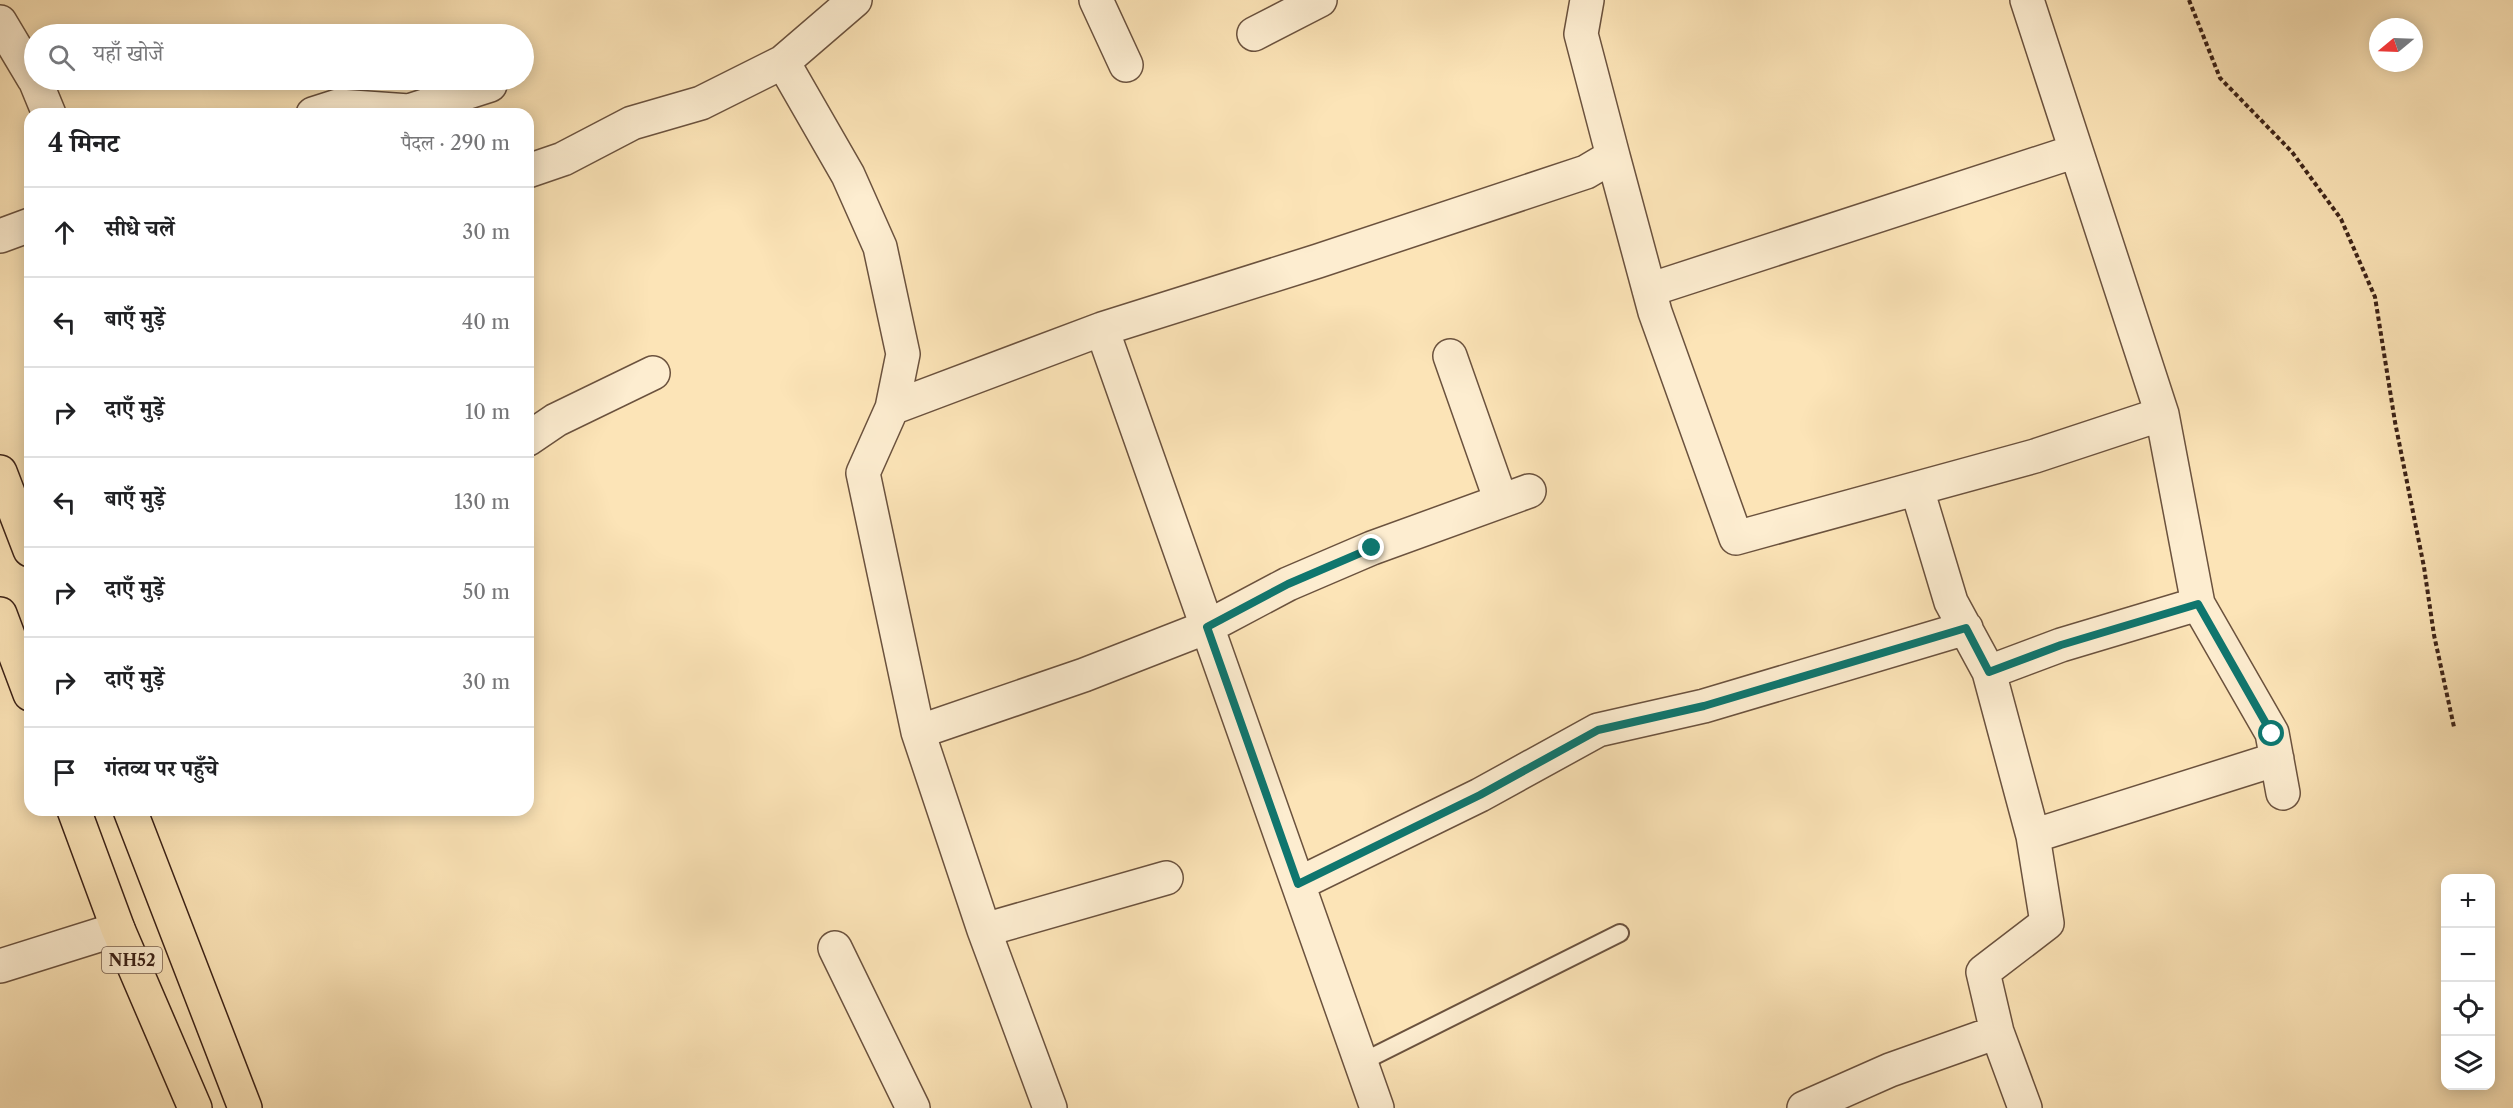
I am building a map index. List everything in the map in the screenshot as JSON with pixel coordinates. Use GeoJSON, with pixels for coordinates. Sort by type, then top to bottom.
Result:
{"type":"FeatureCollection","features":[{"type":"Feature","properties":{"kind":"highway"},"geometry":{"type":"LineString","coordinates":[[0,472],[24,534]]}},
{"type":"Feature","properties":{"kind":"highway"},"geometry":{"type":"LineString","coordinates":[[0,615],[24,678]]}},
{"type":"Feature","properties":{"kind":"highway","name":"NH52"},"geometry":{"type":"LineString","coordinates":[[76,816],[118,929],[195,1108]]}},
{"type":"Feature","properties":{"kind":"highway","name":"NH52"},"geometry":{"type":"LineString","coordinates":[[132,816],[245,1108]]}},
{"type":"Feature","properties":{"kind":"street"},"geometry":{"type":"LineString","coordinates":[[534,169],[563,159],[632,123],[701,103],[783,62],[855,0]]}},
{"type":"Feature","properties":{"kind":"street"},"geometry":{"type":"LineString","coordinates":[[1096,0],[1126,65]]}},
{"type":"Feature","properties":{"kind":"street"},"geometry":{"type":"LineString","coordinates":[[1254,34],[1320,0]]}},
{"type":"Feature","properties":{"kind":"street"},"geometry":{"type":"LineString","coordinates":[[1587,0],[1581,34],[1649,290],[1736,538],[2035,456],[2162,414]]}},
{"type":"Feature","properties":{"kind":"street"},"geometry":{"type":"LineString","coordinates":[[2027,0],[2162,414],[2198,604],[2272,734],[2283,793]]}},
{"type":"Feature","properties":{"kind":"street"},"geometry":{"type":"LineString","coordinates":[[0,22],[24,61]]}},
{"type":"Feature","properties":{"kind":"street"},"geometry":{"type":"LineString","coordinates":[[783,62],[848,175],[880,247],[903,354],[892,408],[863,473],[918,732],[984,930],[1050,1108]]}},
{"type":"Feature","properties":{"kind":"street"},"geometry":{"type":"LineString","coordinates":[[40,90],[47,108]]}},
{"type":"Feature","properties":{"kind":"street"},"geometry":{"type":"LineString","coordinates":[[418,108],[474,90]]}},
{"type":"Feature","properties":{"kind":"street"},"geometry":{"type":"LineString","coordinates":[[332,108],[338,106],[366,108]]}},
{"type":"Feature","properties":{"kind":"street"},"geometry":{"type":"LineString","coordinates":[[1649,290],[2076,150]]}},
{"type":"Feature","properties":{"kind":"street"},"geometry":{"type":"LineString","coordinates":[[892,408],[1102,329],[1586,172],[1613,156]]}},
{"type":"Feature","properties":{"kind":"street"},"geometry":{"type":"LineString","coordinates":[[0,236],[24,227]]}},
{"type":"Feature","properties":{"kind":"street"},"geometry":{"type":"LineString","coordinates":[[1102,329],[1377,1108]]}},
{"type":"Feature","properties":{"kind":"street"},"geometry":{"type":"LineString","coordinates":[[918,732],[1084,675],[1207,627],[1288,584],[1372,548],[1515,496],[1450,356]]}},
{"type":"Feature","properties":{"kind":"street"},"geometry":{"type":"LineString","coordinates":[[534,435],[555,420],[653,374]]}},
{"type":"Feature","properties":{"kind":"street"},"geometry":{"type":"LineString","coordinates":[[1917,489],[1951,602],[1989,672],[2033,837],[2047,923],[1983,972],[1997,1032],[2025,1108]]}},
{"type":"Feature","properties":{"kind":"street"},"geometry":{"type":"LineString","coordinates":[[1989,672],[2061,645],[2198,604]]}},
{"type":"Feature","properties":{"kind":"street"},"geometry":{"type":"LineString","coordinates":[[1298,884],[1480,795],[1598,730],[1704,706],[1966,628]]}},
{"type":"Feature","properties":{"kind":"street"},"geometry":{"type":"LineString","coordinates":[[2033,837],[2277,759]]}},
{"type":"Feature","properties":{"kind":"street"},"geometry":{"type":"LineString","coordinates":[[984,930],[1166,878]]}},
{"type":"Feature","properties":{"kind":"street"},"geometry":{"type":"LineString","coordinates":[[0,966],[118,929]]}},
{"type":"Feature","properties":{"kind":"street"},"geometry":{"type":"LineString","coordinates":[[835,948],[913,1108]]}},
{"type":"Feature","properties":{"kind":"street"},"geometry":{"type":"LineString","coordinates":[[1804,1108],[1890,1070],[1997,1032]]}},
{"type":"Feature","properties":{"kind":"lane"},"geometry":{"type":"LineString","coordinates":[[1362,1062],[1620,933]]}},
{"type":"Feature","properties":{"kind":"path"},"geometry":{"type":"LineString","coordinates":[[2189,0],[2220,78],[2292,152],[2341,219],[2375,297],[2395,422],[2424,567],[2434,635],[2454,727]]}},
{"type":"Feature","properties":{"kind":"route"},"geometry":{"type":"LineString","coordinates":[[1372,548],[1288,584],[1207,627],[1298,884],[1480,795],[1598,730],[1704,706],[1966,628],[1989,672],[2061,645],[2198,604],[2272,734]]}}]}
